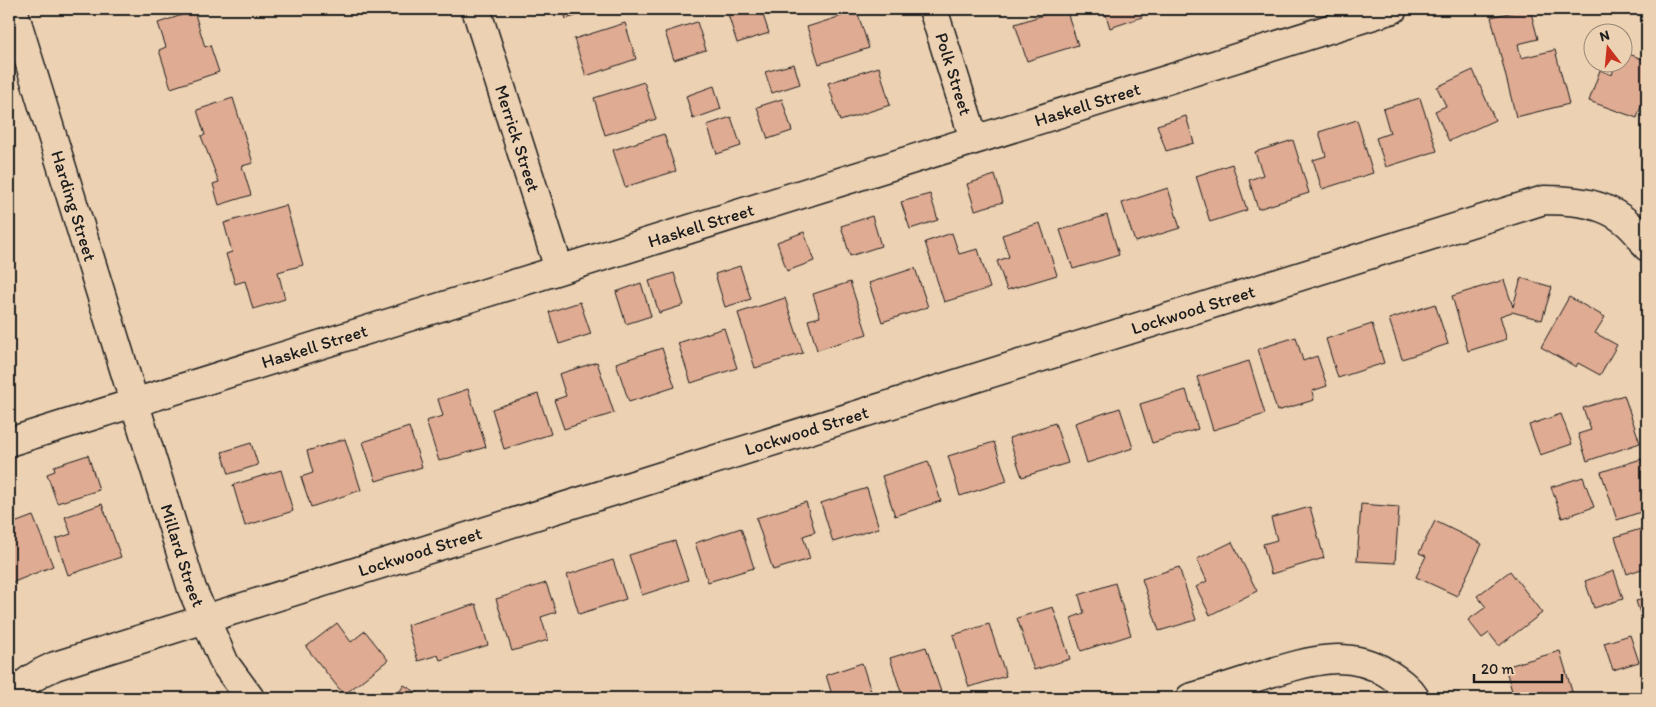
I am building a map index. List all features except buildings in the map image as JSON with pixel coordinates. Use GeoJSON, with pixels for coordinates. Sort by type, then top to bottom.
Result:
{"type":"FeatureCollection","features":[{"type":"Feature","properties":{"kind":"street","name":"Harding Street"},"geometry":{"type":"LineString","coordinates":[[13,9],[134,404]]}},
{"type":"Feature","properties":{"kind":"street","name":"Merrick Street"},"geometry":{"type":"LineString","coordinates":[[476,9],[559,269]]}},
{"type":"Feature","properties":{"kind":"street","name":"Polk Street"},"geometry":{"type":"LineString","coordinates":[[933,9],[974,139]]}},
{"type":"Feature","properties":{"kind":"street","name":"Haskell Street"},"geometry":{"type":"LineString","coordinates":[[9,442],[1382,10]]}},
{"type":"Feature","properties":{"kind":"street","name":"Lockwood Street"},"geometry":{"type":"LineString","coordinates":[[10,698],[21,685],[34,675],[55,666],[1544,200],[1577,200],[1614,212],[1621,217],[1647,247]]}},
{"type":"Feature","properties":{"kind":"street","name":"Millard Street"},"geometry":{"type":"LineString","coordinates":[[134,404],[192,589],[225,664],[250,698]]}},
{"type":"Feature","properties":{"kind":"street"},"geometry":{"type":"LineString","coordinates":[[1190,698],[1311,661],[1340,658],[1364,662],[1379,668],[1400,681],[1415,698]]}}]}
